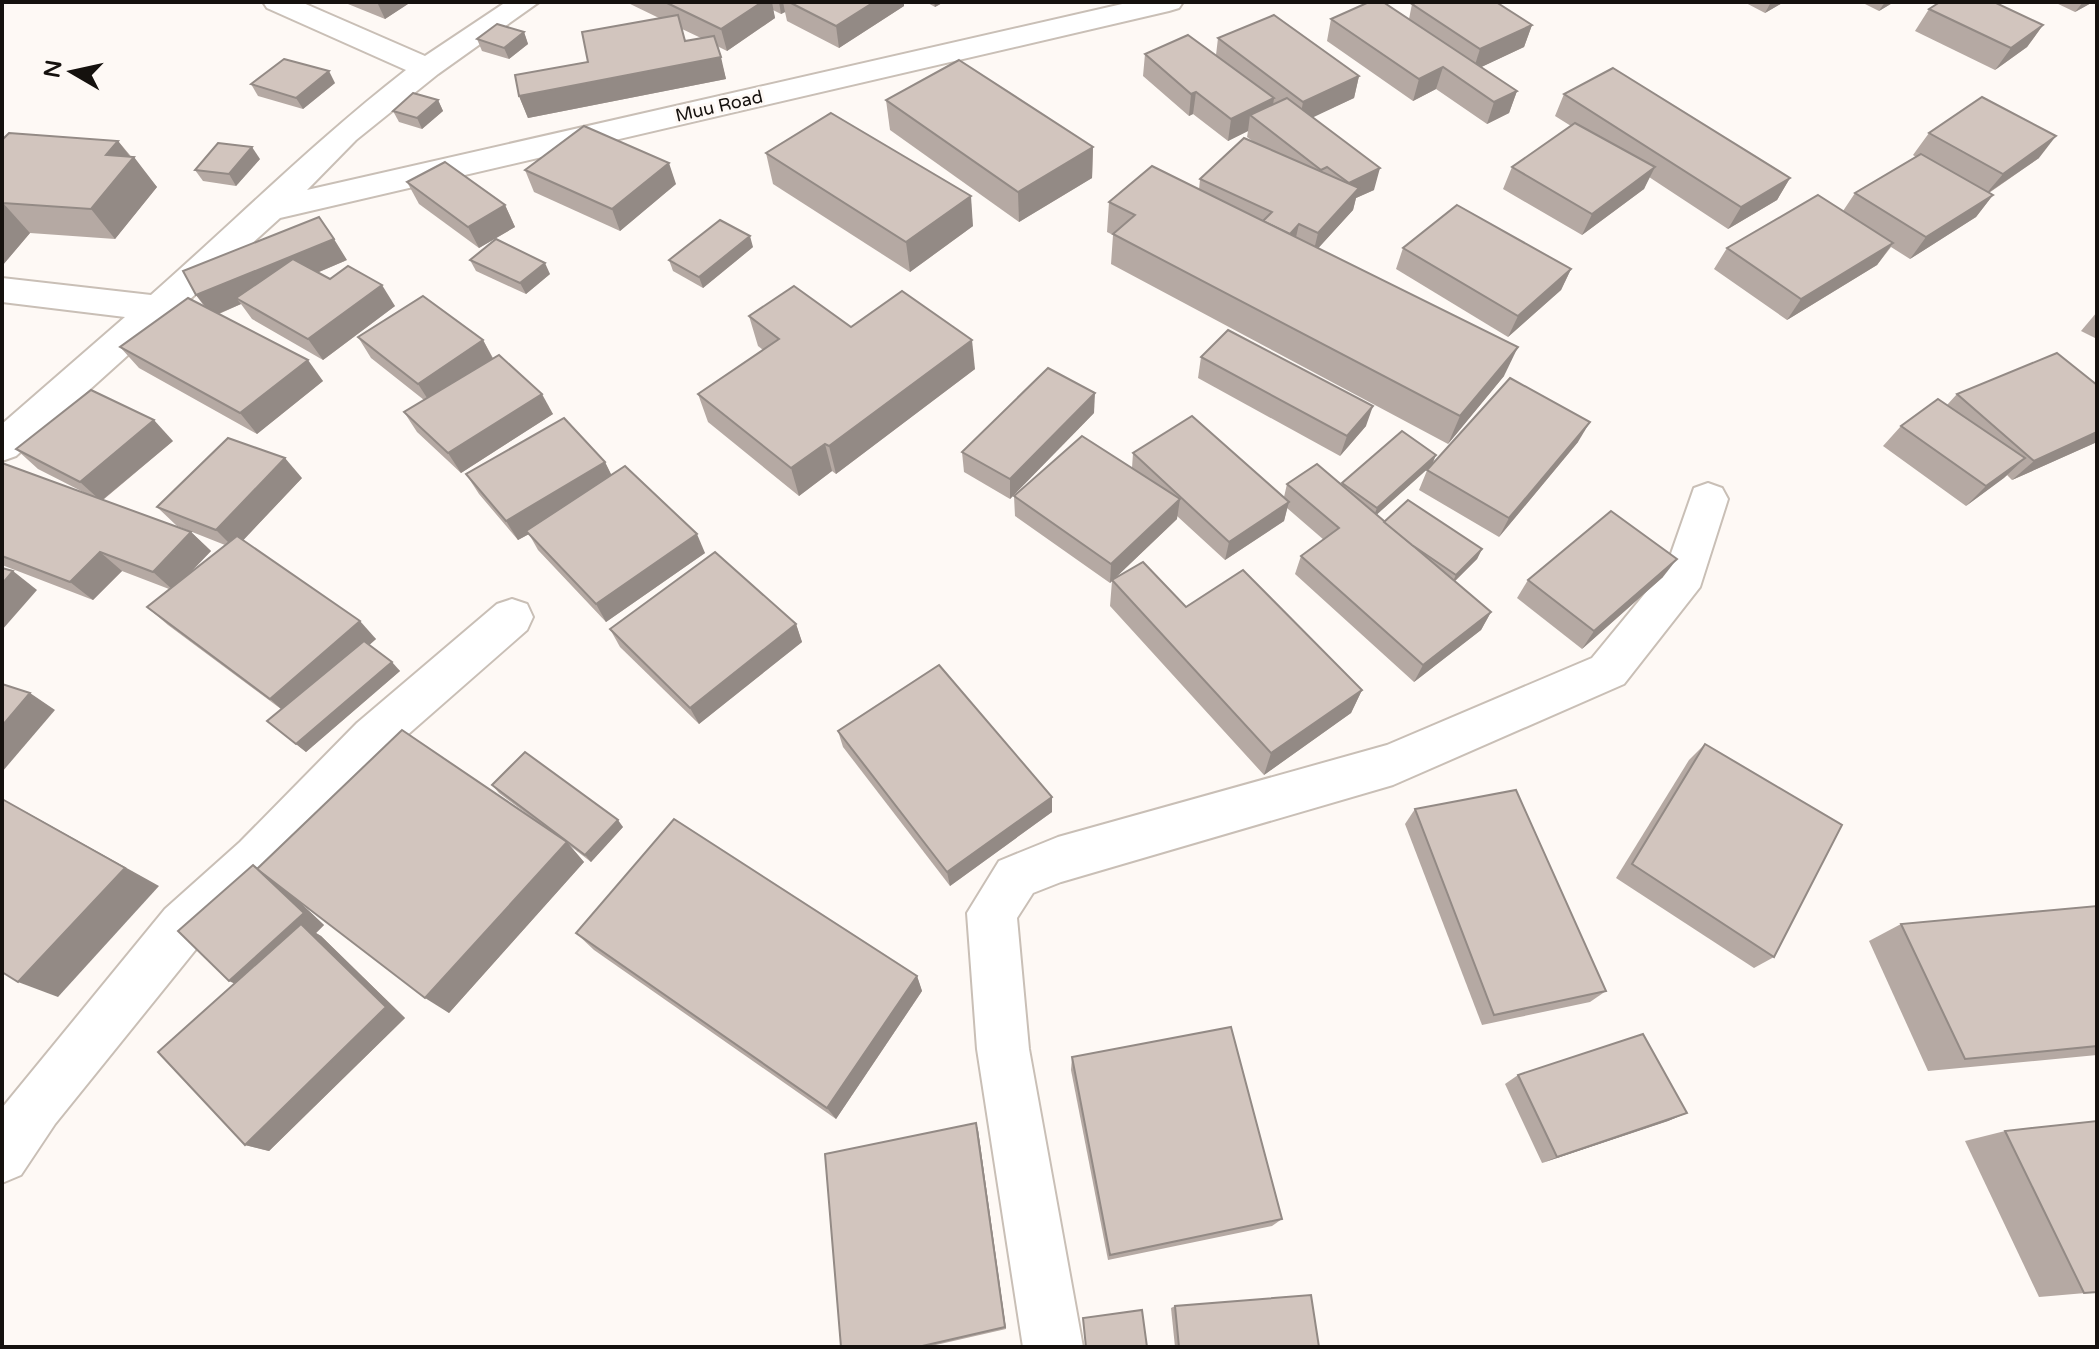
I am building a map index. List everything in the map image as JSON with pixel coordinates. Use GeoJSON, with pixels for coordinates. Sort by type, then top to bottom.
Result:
{"type":"FeatureCollection","features":[{"type":"Feature","properties":{"kind":"street"},"geometry":{"type":"LineString","coordinates":[[277,2],[427,68]]}},
{"type":"Feature","properties":{"kind":"street"},"geometry":{"type":"LineString","coordinates":[[2,446],[269,210],[345,133],[427,68],[525,2]]}},
{"type":"Feature","properties":{"kind":"street","name":"Muu Road"},"geometry":{"type":"LineString","coordinates":[[269,210],[1169,2]]}},
{"type":"Feature","properties":{"kind":"street"},"geometry":{"type":"LineString","coordinates":[[2,290],[158,308]]}},
{"type":"Feature","properties":{"kind":"street"},"geometry":{"type":"LineString","coordinates":[[1053,1347],[1041,1259],[1003,1049],[992,913],[1016,877],[1058,860],[1393,764],[1608,671],[1685,575],[1708,499]]}},
{"type":"Feature","properties":{"kind":"street"},"geometry":{"type":"LineString","coordinates":[[2,1156],[36,1105],[183,926],[257,858],[373,737],[512,617]]}},
{"type":"Feature","properties":{"kind":"building"},"geometry":{"type":"Polygon","coordinates":[[[665,2],[762,2],[721,29],[665,2]]]}},
{"type":"Feature","properties":{"kind":"building"},"geometry":{"type":"Polygon","coordinates":[[[789,2],[874,2],[836,26],[789,2]]]}},
{"type":"Feature","properties":{"kind":"building"},"geometry":{"type":"Polygon","coordinates":[[[1369,2],[1383,2],[1517,91],[1494,102],[1443,67],[1419,79],[1331,19],[1369,2]]]}},
{"type":"Feature","properties":{"kind":"building"},"geometry":{"type":"Polygon","coordinates":[[[1496,2],[1532,25],[1480,49],[1412,4],[1496,2]]]}},
{"type":"Feature","properties":{"kind":"building"},"geometry":{"type":"Polygon","coordinates":[[[1940,2],[1994,2],[2043,25],[2011,48],[1929,9],[1940,2]]]}},
{"type":"Feature","properties":{"kind":"building"},"geometry":{"type":"Polygon","coordinates":[[[678,15],[685,41],[714,36],[721,57],[519,96],[515,75],[588,62],[582,32],[678,15]]]}},
{"type":"Feature","properties":{"kind":"building"},"geometry":{"type":"Polygon","coordinates":[[[1274,15],[1359,76],[1303,102],[1218,38],[1274,15]]]}},
{"type":"Feature","properties":{"kind":"building"},"geometry":{"type":"Polygon","coordinates":[[[497,24],[524,32],[504,48],[477,39],[497,24]]]}},
{"type":"Feature","properties":{"kind":"building"},"geometry":{"type":"Polygon","coordinates":[[[1188,35],[1274,98],[1231,119],[1196,92],[1191,94],[1145,54],[1188,35]]]}},
{"type":"Feature","properties":{"kind":"building"},"geometry":{"type":"Polygon","coordinates":[[[284,59],[329,71],[296,98],[251,84],[284,59]]]}},
{"type":"Feature","properties":{"kind":"building"},"geometry":{"type":"Polygon","coordinates":[[[959,60],[1093,147],[1018,192],[886,100],[959,60]]]}},
{"type":"Feature","properties":{"kind":"building"},"geometry":{"type":"Polygon","coordinates":[[[1613,68],[1790,178],[1741,207],[1564,94],[1613,68]]]}},
{"type":"Feature","properties":{"kind":"building"},"geometry":{"type":"Polygon","coordinates":[[[413,93],[438,100],[417,118],[393,111],[413,93]]]}},
{"type":"Feature","properties":{"kind":"building"},"geometry":{"type":"Polygon","coordinates":[[[1982,97],[2056,136],[2003,174],[1929,133],[1982,97]]]}},
{"type":"Feature","properties":{"kind":"building"},"geometry":{"type":"Polygon","coordinates":[[[1287,98],[1380,168],[1349,183],[1327,167],[1321,170],[1250,115],[1287,98]]]}},
{"type":"Feature","properties":{"kind":"building"},"geometry":{"type":"Polygon","coordinates":[[[831,113],[971,196],[906,242],[766,153],[831,113]]]}},
{"type":"Feature","properties":{"kind":"building"},"geometry":{"type":"Polygon","coordinates":[[[1575,123],[1655,167],[1592,214],[1512,167],[1575,123]]]}},
{"type":"Feature","properties":{"kind":"building"},"geometry":{"type":"Polygon","coordinates":[[[584,126],[669,163],[612,209],[525,170],[584,126]]]}},
{"type":"Feature","properties":{"kind":"building"},"geometry":{"type":"Polygon","coordinates":[[[9,133],[118,141],[106,155],[134,157],[91,209],[2,204],[2,140],[9,133]]]}},
{"type":"Feature","properties":{"kind":"building"},"geometry":{"type":"Polygon","coordinates":[[[1244,138],[1359,188],[1318,233],[1299,224],[1290,234],[1263,221],[1272,212],[1200,179],[1244,138]]]}},
{"type":"Feature","properties":{"kind":"building"},"geometry":{"type":"Polygon","coordinates":[[[218,143],[252,147],[229,174],[195,170],[218,143]]]}},
{"type":"Feature","properties":{"kind":"building"},"geometry":{"type":"Polygon","coordinates":[[[1921,154],[1993,195],[1926,237],[1855,193],[1921,154]]]}},
{"type":"Feature","properties":{"kind":"building"},"geometry":{"type":"Polygon","coordinates":[[[445,162],[505,205],[468,227],[407,182],[445,162]]]}},
{"type":"Feature","properties":{"kind":"building"},"geometry":{"type":"Polygon","coordinates":[[[1152,166],[1518,347],[1460,416],[1113,234],[1135,215],[1109,202],[1152,166]]]}},
{"type":"Feature","properties":{"kind":"building"},"geometry":{"type":"Polygon","coordinates":[[[1818,195],[1893,243],[1801,299],[1727,248],[1818,195]]]}},
{"type":"Feature","properties":{"kind":"building"},"geometry":{"type":"Polygon","coordinates":[[[1457,205],[1571,269],[1518,316],[1403,248],[1457,205]]]}},
{"type":"Feature","properties":{"kind":"building"},"geometry":{"type":"Polygon","coordinates":[[[319,217],[334,239],[196,295],[183,271],[319,217]]]}},
{"type":"Feature","properties":{"kind":"building"},"geometry":{"type":"Polygon","coordinates":[[[720,220],[750,236],[699,277],[669,260],[720,220]]]}},
{"type":"Feature","properties":{"kind":"building"},"geometry":{"type":"Polygon","coordinates":[[[496,239],[545,263],[520,283],[470,260],[496,239]]]}},
{"type":"Feature","properties":{"kind":"building"},"geometry":{"type":"Polygon","coordinates":[[[293,259],[330,279],[348,266],[382,285],[308,339],[236,298],[293,259]]]}},
{"type":"Feature","properties":{"kind":"building"},"geometry":{"type":"Polygon","coordinates":[[[794,286],[851,327],[902,291],[972,340],[829,446],[825,444],[791,468],[698,394],[779,339],[749,316],[794,286]]]}},
{"type":"Feature","properties":{"kind":"building"},"geometry":{"type":"Polygon","coordinates":[[[423,296],[483,340],[418,384],[358,337],[423,296]]]}},
{"type":"Feature","properties":{"kind":"building"},"geometry":{"type":"Polygon","coordinates":[[[188,298],[308,360],[240,413],[120,347],[188,298]]]}},
{"type":"Feature","properties":{"kind":"building"},"geometry":{"type":"Polygon","coordinates":[[[1228,330],[1373,406],[1347,436],[1201,357],[1228,330]]]}},
{"type":"Feature","properties":{"kind":"building"},"geometry":{"type":"Polygon","coordinates":[[[2057,353],[2097,385],[2097,432],[2034,461],[1957,394],[2057,353]]]}},
{"type":"Feature","properties":{"kind":"building"},"geometry":{"type":"Polygon","coordinates":[[[499,355],[542,394],[448,453],[404,412],[499,355]]]}},
{"type":"Feature","properties":{"kind":"building"},"geometry":{"type":"Polygon","coordinates":[[[1048,368],[1095,393],[1010,479],[962,452],[1048,368]]]}},
{"type":"Feature","properties":{"kind":"building"},"geometry":{"type":"Polygon","coordinates":[[[1510,378],[1590,422],[1509,518],[1427,470],[1510,378]]]}},
{"type":"Feature","properties":{"kind":"building"},"geometry":{"type":"Polygon","coordinates":[[[91,390],[154,420],[80,482],[16,449],[91,390]]]}},
{"type":"Feature","properties":{"kind":"building"},"geometry":{"type":"Polygon","coordinates":[[[1938,399],[2025,458],[1986,486],[1901,426],[1938,399]]]}},
{"type":"Feature","properties":{"kind":"building"},"geometry":{"type":"Polygon","coordinates":[[[1192,416],[1289,502],[1229,542],[1133,453],[1192,416]]]}},
{"type":"Feature","properties":{"kind":"building"},"geometry":{"type":"Polygon","coordinates":[[[564,418],[605,462],[506,521],[466,474],[564,418]]]}},
{"type":"Feature","properties":{"kind":"building"},"geometry":{"type":"Polygon","coordinates":[[[1402,431],[1436,455],[1377,508],[1342,483],[1402,431]]]}},
{"type":"Feature","properties":{"kind":"building"},"geometry":{"type":"Polygon","coordinates":[[[1082,436],[1180,499],[1111,564],[1014,496],[1082,436]]]}},
{"type":"Feature","properties":{"kind":"building"},"geometry":{"type":"Polygon","coordinates":[[[228,438],[285,458],[216,530],[157,507],[228,438]]]}},
{"type":"Feature","properties":{"kind":"building"},"geometry":{"type":"Polygon","coordinates":[[[2,463],[191,532],[153,572],[100,552],[70,582],[2,556],[2,463]]]}},
{"type":"Feature","properties":{"kind":"building"},"geometry":{"type":"Polygon","coordinates":[[[1317,464],[1491,612],[1423,665],[1301,556],[1339,528],[1287,484],[1317,464]]]}},
{"type":"Feature","properties":{"kind":"building"},"geometry":{"type":"Polygon","coordinates":[[[625,466],[697,534],[596,604],[526,531],[625,466]]]}},
{"type":"Feature","properties":{"kind":"building"},"geometry":{"type":"Polygon","coordinates":[[[1408,500],[1482,549],[1456,575],[1384,522],[1408,500]]]}},
{"type":"Feature","properties":{"kind":"building"},"geometry":{"type":"Polygon","coordinates":[[[1611,511],[1677,559],[1594,631],[1528,580],[1611,511]]]}},
{"type":"Feature","properties":{"kind":"building"},"geometry":{"type":"Polygon","coordinates":[[[237,536],[360,621],[270,699],[147,607],[237,536]]]}},
{"type":"Feature","properties":{"kind":"building"},"geometry":{"type":"Polygon","coordinates":[[[715,552],[796,624],[690,708],[610,629],[715,552]]]}},
{"type":"Feature","properties":{"kind":"building"},"geometry":{"type":"Polygon","coordinates":[[[1143,562],[1186,607],[1243,570],[1362,690],[1271,753],[1112,580],[1143,562]]]}},
{"type":"Feature","properties":{"kind":"building"},"geometry":{"type":"Polygon","coordinates":[[[2,568],[13,571],[2,584],[2,568]]]}},
{"type":"Feature","properties":{"kind":"building"},"geometry":{"type":"Polygon","coordinates":[[[364,641],[392,662],[296,744],[267,721],[364,641]]]}},
{"type":"Feature","properties":{"kind":"building"},"geometry":{"type":"Polygon","coordinates":[[[939,665],[1052,797],[947,872],[838,731],[939,665]]]}},
{"type":"Feature","properties":{"kind":"building"},"geometry":{"type":"Polygon","coordinates":[[[2,684],[30,693],[2,726],[2,684]]]}},
{"type":"Feature","properties":{"kind":"building"},"geometry":{"type":"Polygon","coordinates":[[[402,730],[567,842],[425,998],[257,869],[402,730]]]}},
{"type":"Feature","properties":{"kind":"building"},"geometry":{"type":"Polygon","coordinates":[[[1705,744],[1842,825],[1774,957],[1632,864],[1705,744]]]}},
{"type":"Feature","properties":{"kind":"building"},"geometry":{"type":"Polygon","coordinates":[[[525,752],[618,820],[585,855],[492,785],[525,752]]]}},
{"type":"Feature","properties":{"kind":"building"},"geometry":{"type":"Polygon","coordinates":[[[1516,790],[1606,991],[1494,1015],[1415,809],[1516,790]]]}},
{"type":"Feature","properties":{"kind":"building"},"geometry":{"type":"Polygon","coordinates":[[[2,799],[125,868],[18,982],[2,972],[2,799]]]}},
{"type":"Feature","properties":{"kind":"building"},"geometry":{"type":"Polygon","coordinates":[[[674,819],[917,976],[827,1108],[576,933],[674,819]]]}},
{"type":"Feature","properties":{"kind":"building"},"geometry":{"type":"Polygon","coordinates":[[[253,865],[304,913],[229,981],[178,931],[253,865]]]}},
{"type":"Feature","properties":{"kind":"building"},"geometry":{"type":"Polygon","coordinates":[[[2097,906],[2097,1046],[1965,1059],[1901,924],[2097,906]]]}},
{"type":"Feature","properties":{"kind":"building"},"geometry":{"type":"Polygon","coordinates":[[[301,924],[386,1007],[245,1145],[158,1052],[301,924]]]}},
{"type":"Feature","properties":{"kind":"building"},"geometry":{"type":"Polygon","coordinates":[[[1231,1027],[1282,1219],[1110,1255],[1072,1057],[1231,1027]]]}},
{"type":"Feature","properties":{"kind":"building"},"geometry":{"type":"Polygon","coordinates":[[[1643,1034],[1687,1113],[1557,1157],[1518,1075],[1643,1034]]]}},
{"type":"Feature","properties":{"kind":"building"},"geometry":{"type":"Polygon","coordinates":[[[2097,1121],[2097,1292],[2084,1293],[2005,1131],[2097,1121]]]}},
{"type":"Feature","properties":{"kind":"building"},"geometry":{"type":"Polygon","coordinates":[[[976,1123],[1005,1327],[918,1347],[841,1347],[825,1154],[976,1123]]]}},
{"type":"Feature","properties":{"kind":"building"},"geometry":{"type":"Polygon","coordinates":[[[1311,1295],[1319,1347],[1179,1347],[1175,1306],[1311,1295]]]}},
{"type":"Feature","properties":{"kind":"building"},"geometry":{"type":"Polygon","coordinates":[[[1142,1310],[1147,1347],[1086,1347],[1083,1318],[1142,1310]]]}}]}
